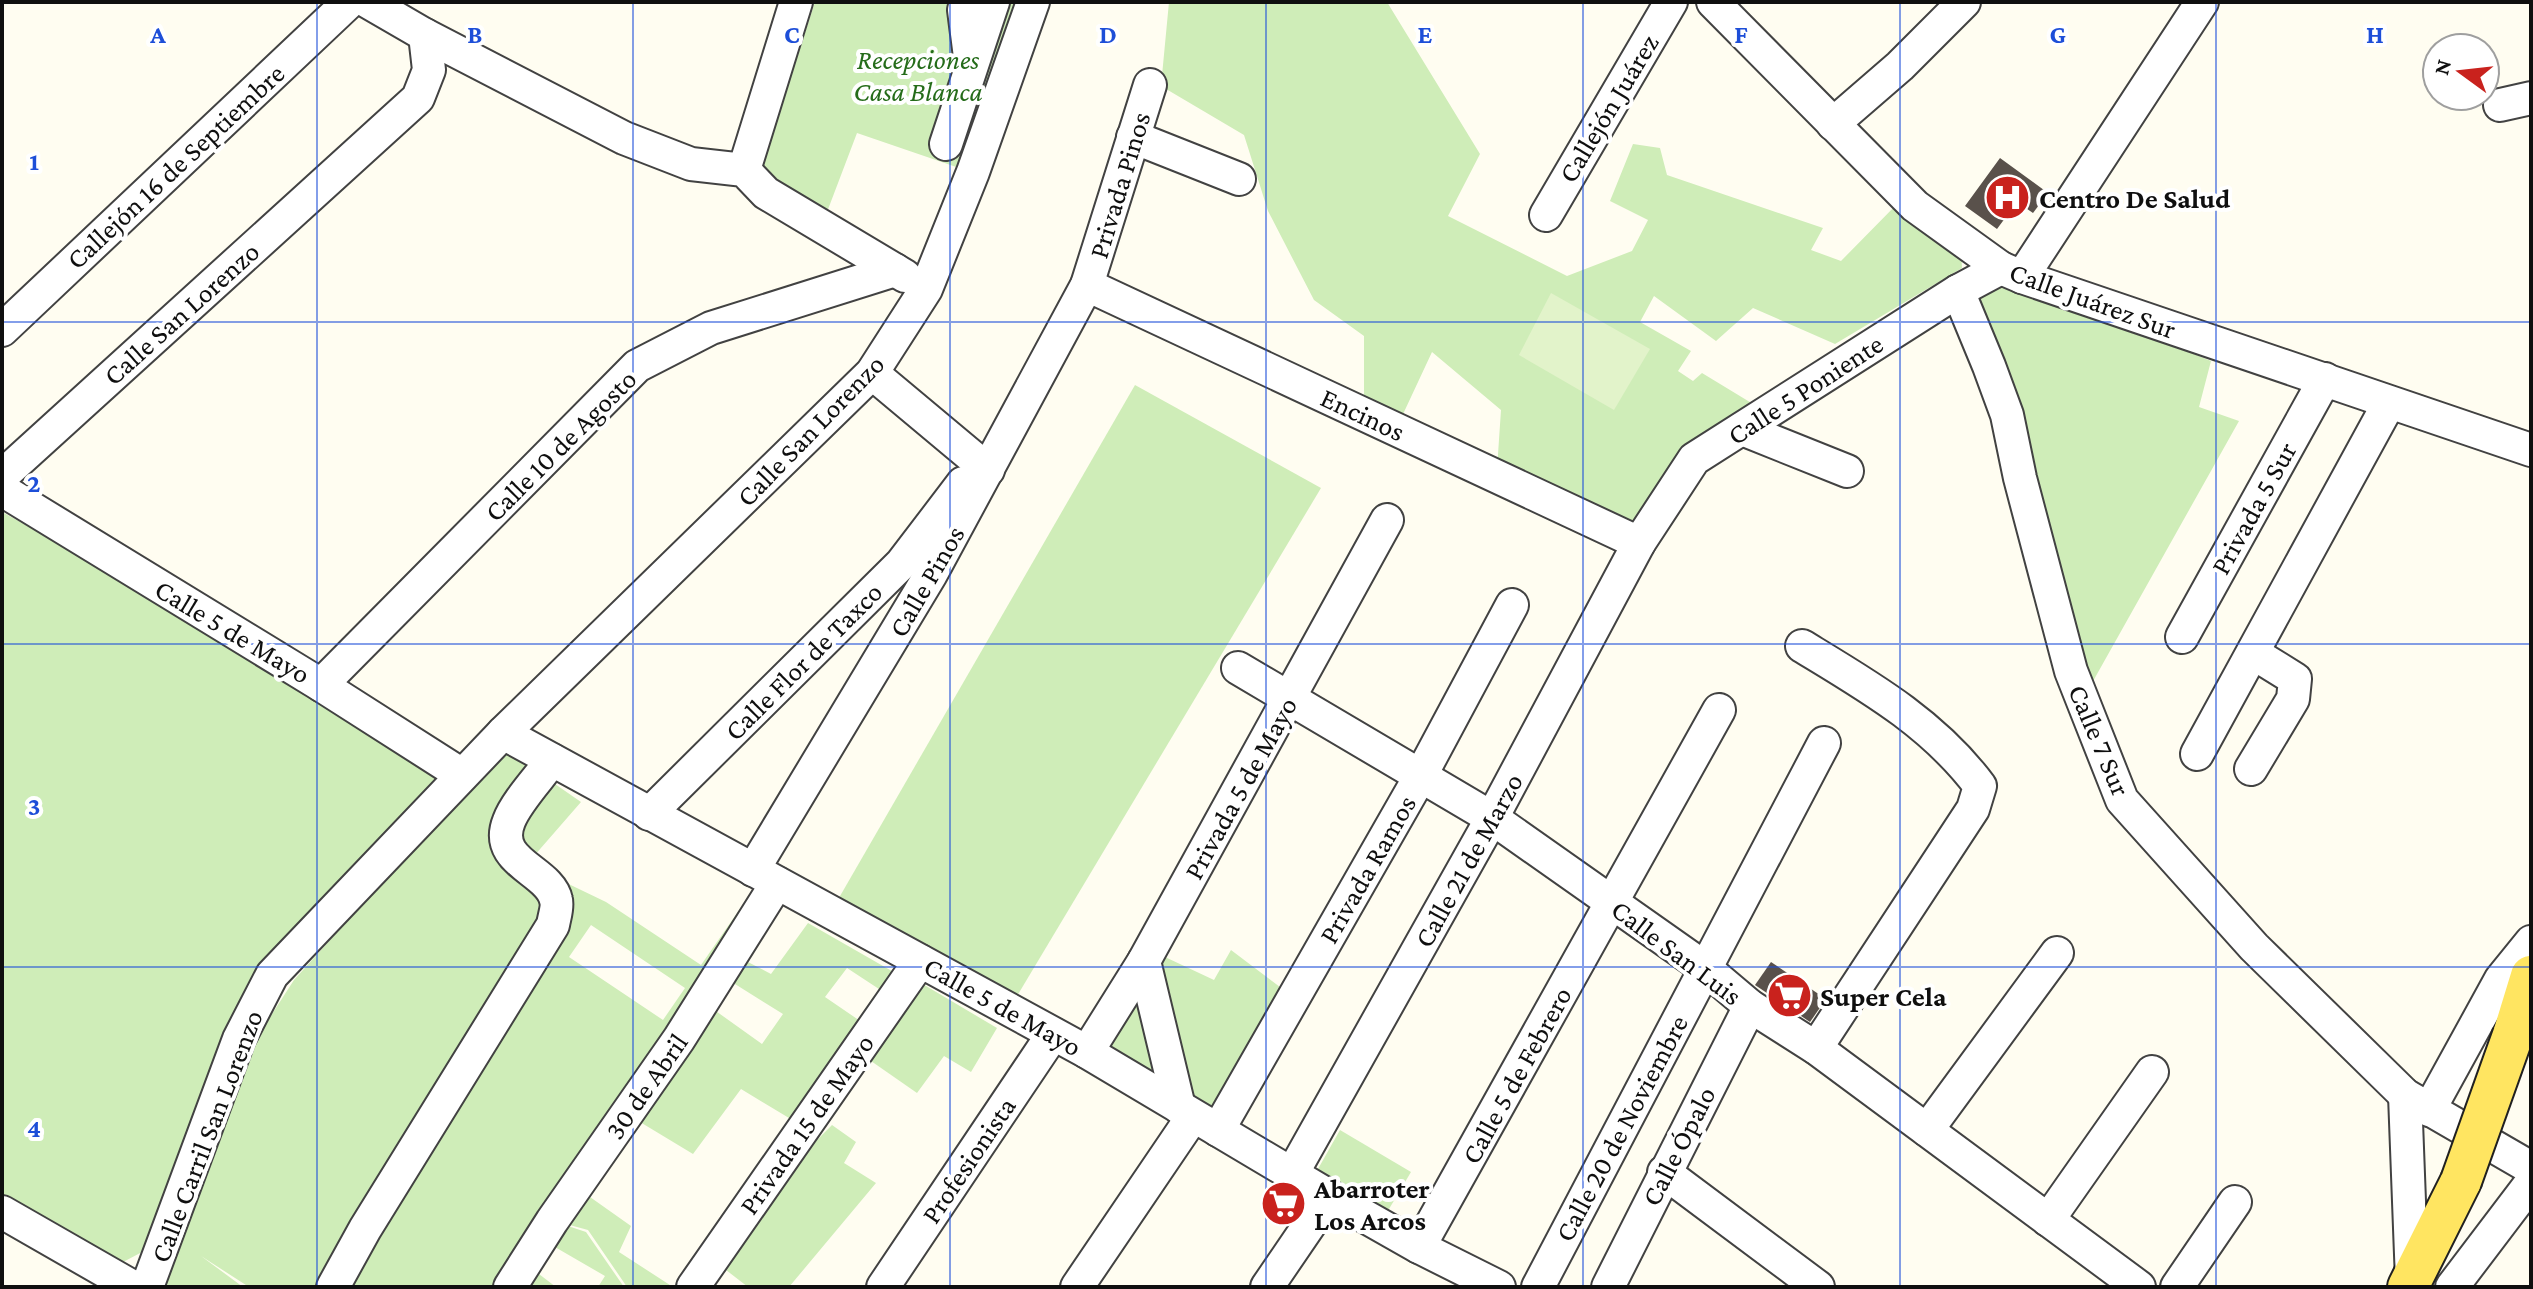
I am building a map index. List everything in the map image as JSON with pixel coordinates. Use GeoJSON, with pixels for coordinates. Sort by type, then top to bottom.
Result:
{"type":"FeatureCollection","features":[{"type":"Feature","properties":{"kind":"main road"},"geometry":{"type":"LineString","coordinates":[[2410,1284],[2461,1181],[2531,976]]}},
{"type":"Feature","properties":{"kind":"street","name":"Callejón 16 de Septiembre"},"geometry":{"type":"LineString","coordinates":[[2,330],[349,2]]}},
{"type":"Feature","properties":{"kind":"street"},"geometry":{"type":"LineString","coordinates":[[368,2],[425,35],[624,138],[691,164],[744,170],[766,193],[926,289]]}},
{"type":"Feature","properties":{"kind":"street"},"geometry":{"type":"LineString","coordinates":[[744,170],[796,2]]}},
{"type":"Feature","properties":{"kind":"street"},"geometry":{"type":"LineString","coordinates":[[966,2],[966,79]]}},
{"type":"Feature","properties":{"kind":"street"},"geometry":{"type":"LineString","coordinates":[[946,144],[993,2]]}},
{"type":"Feature","properties":{"kind":"street","name":"Calle San Lorenzo"},"geometry":{"type":"LineString","coordinates":[[462,775],[872,373],[926,289],[973,172],[1033,2]]}},
{"type":"Feature","properties":{"kind":"street","name":"Callejón Juárez"},"geometry":{"type":"LineString","coordinates":[[1546,215],[1671,2]]}},
{"type":"Feature","properties":{"kind":"street"},"geometry":{"type":"LineString","coordinates":[[1833,124],[1900,66],[1964,2]]}},
{"type":"Feature","properties":{"kind":"street","name":"Calle 5 Poniente"},"geometry":{"type":"LineString","coordinates":[[1639,543],[1694,459],[1958,291],[2011,272],[2202,2]]}},
{"type":"Feature","properties":{"kind":"street","name":"Calle Juárez Sur"},"geometry":{"type":"LineString","coordinates":[[1728,9],[1833,124],[1915,206],[2011,272],[2531,450]]}},
{"type":"Feature","properties":{"kind":"street","name":"Calle San Lorenzo"},"geometry":{"type":"LineString","coordinates":[[2,476],[418,98],[429,70],[425,35]]}},
{"type":"Feature","properties":{"kind":"street"},"geometry":{"type":"LineString","coordinates":[[966,79],[998,103]]}},
{"type":"Feature","properties":{"kind":"street","name":"Privada Pinos"},"geometry":{"type":"LineString","coordinates":[[1087,285],[1150,85]]}},
{"type":"Feature","properties":{"kind":"street"},"geometry":{"type":"LineString","coordinates":[[1133,137],[1239,179]]}},
{"type":"Feature","properties":{"kind":"street","name":"Calle 10 de Agosto"},"geometry":{"type":"LineString","coordinates":[[321,685],[637,366],[711,328],[895,270]]}},
{"type":"Feature","properties":{"kind":"street","name":"Calle Pinos"},"geometry":{"type":"LineString","coordinates":[[765,877],[923,588],[983,467],[1087,285]]}},
{"type":"Feature","properties":{"kind":"street","name":"Encinos"},"geometry":{"type":"LineString","coordinates":[[1087,285],[1639,543]]}},
{"type":"Feature","properties":{"kind":"street","name":"Calle 7 Sur"},"geometry":{"type":"LineString","coordinates":[[1958,291],[2007,415],[2020,478],[2071,671],[2122,800],[2254,947],[2417,1102],[2531,1168]]}},
{"type":"Feature","properties":{"kind":"street"},"geometry":{"type":"LineString","coordinates":[[872,373],[983,467]]}},
{"type":"Feature","properties":{"kind":"street","name":"Privada 5 Sur"},"geometry":{"type":"LineString","coordinates":[[2182,637],[2325,379]]}},
{"type":"Feature","properties":{"kind":"street"},"geometry":{"type":"LineString","coordinates":[[2197,754],[2389,403]]}},
{"type":"Feature","properties":{"kind":"street"},"geometry":{"type":"LineString","coordinates":[[1742,429],[1847,471]]}},
{"type":"Feature","properties":{"kind":"street","name":"Calle Flor de Taxco"},"geometry":{"type":"LineString","coordinates":[[649,814],[902,563],[983,467]]}},
{"type":"Feature","properties":{"kind":"street","name":"Calle 5 de Mayo"},"geometry":{"type":"LineString","coordinates":[[2,490],[462,775]]}},
{"type":"Feature","properties":{"kind":"street","name":"Privada 5 de Mayo"},"geometry":{"type":"LineString","coordinates":[[1087,1052],[1144,961],[1387,520]]}},
{"type":"Feature","properties":{"kind":"street","name":"Calle 21 de Marzo"},"geometry":{"type":"LineString","coordinates":[[1292,1174],[1492,818],[1639,543]]}},
{"type":"Feature","properties":{"kind":"street","name":"Privada Ramos"},"geometry":{"type":"LineString","coordinates":[[1077,1287],[1197,1118],[1421,775],[1512,605]]}},
{"type":"Feature","properties":{"kind":"street"},"geometry":{"type":"LineString","coordinates":[[1802,646],[1910,714],[1968,770],[1980,786],[1973,809],[1816,1048]]}},
{"type":"Feature","properties":{"kind":"street"},"geometry":{"type":"LineString","coordinates":[[2251,769],[2293,699],[2295,679],[2253,653]]}},
{"type":"Feature","properties":{"kind":"street","name":"Calle San Luis"},"geometry":{"type":"LineString","coordinates":[[1238,668],[1492,818],[1705,968],[1750,1006],[1816,1048],[2139,1287]]}},
{"type":"Feature","properties":{"kind":"street","name":"Calle 5 de Febrero"},"geometry":{"type":"LineString","coordinates":[[1419,1247],[1719,710]]}},
{"type":"Feature","properties":{"kind":"street","name":"Calle 5 de Mayo"},"geometry":{"type":"LineString","coordinates":[[503,733],[1087,1052],[1329,1196],[1419,1247],[1499,1287]]}},
{"type":"Feature","properties":{"kind":"street","name":"Calle 20 de Noviembre"},"geometry":{"type":"LineString","coordinates":[[1538,1287],[1824,743]]}},
{"type":"Feature","properties":{"kind":"street"},"geometry":{"type":"LineString","coordinates":[[333,1287],[365,1229],[553,925],[557,901],[548,885],[523,867],[507,844],[506,831],[510,818],[552,760]]}},
{"type":"Feature","properties":{"kind":"street","name":"Calle Carril San Lorenzo"},"geometry":{"type":"LineString","coordinates":[[147,1287],[239,1039],[272,975],[462,775]]}},
{"type":"Feature","properties":{"kind":"street","name":"30 de Abril"},"geometry":{"type":"LineString","coordinates":[[510,1287],[552,1221],[679,1039],[765,877]]}},
{"type":"Feature","properties":{"kind":"street"},"geometry":{"type":"LineString","coordinates":[[2410,1284],[2417,1102],[2501,979],[2531,942]]}},
{"type":"Feature","properties":{"kind":"street"},"geometry":{"type":"LineString","coordinates":[[1927,1130],[2057,953]]}},
{"type":"Feature","properties":{"kind":"street","name":"Privada 15 de Mayo"},"geometry":{"type":"LineString","coordinates":[[693,1287],[920,961]]}},
{"type":"Feature","properties":{"kind":"street"},"geometry":{"type":"LineString","coordinates":[[1144,961],[1197,1118]]}},
{"type":"Feature","properties":{"kind":"street","name":"Calle Ópalo"},"geometry":{"type":"LineString","coordinates":[[1608,1287],[1750,1006]]}},
{"type":"Feature","properties":{"kind":"street","name":"Profesionista"},"geometry":{"type":"LineString","coordinates":[[883,1287],[1053,1034]]}},
{"type":"Feature","properties":{"kind":"street"},"geometry":{"type":"LineString","coordinates":[[2048,1220],[2152,1072]]}},
{"type":"Feature","properties":{"kind":"street"},"geometry":{"type":"LineString","coordinates":[[1664,1172],[1818,1287]]}},
{"type":"Feature","properties":{"kind":"street"},"geometry":{"type":"LineString","coordinates":[[2452,1287],[2531,1183]]}},
{"type":"Feature","properties":{"kind":"street"},"geometry":{"type":"LineString","coordinates":[[1267,1287],[1329,1196]]}},
{"type":"Feature","properties":{"kind":"street"},"geometry":{"type":"LineString","coordinates":[[2177,1287],[2235,1202]]}},
{"type":"Feature","properties":{"kind":"street"},"geometry":{"type":"LineString","coordinates":[[2,1212],[133,1287]]}},
{"type":"Feature","properties":{"kind":"green space","name":"Recepciones Casa Blanca"},"geometry":{"type":"Polygon","coordinates":[[[815,2],[1019,2],[965,170],[857,133],[827,212],[758,176],[815,2]]]}},
{"type":"Feature","properties":{"kind":"green space"},"geometry":{"type":"Polygon","coordinates":[[[1169,2],[1387,2],[1480,154],[1448,216],[1567,276],[1632,251],[1648,220],[1610,201],[1633,144],[1660,148],[1667,175],[1823,228],[1811,250],[1841,261],[1900,201],[1961,250],[1962,268],[1835,344],[1753,308],[1716,341],[1654,296],[1640,322],[1691,351],[1678,371],[1693,381],[1702,373],[1758,407],[1634,536],[1497,469],[1501,410],[1432,352],[1397,427],[1364,411],[1364,336],[1314,300],[1268,211],[1244,135],[1161,86],[1169,2]]]}},
{"type":"Feature","properties":{"kind":"green space"},"geometry":{"type":"Polygon","coordinates":[[[2009,283],[2022,284],[2211,361],[2199,407],[2239,421],[2092,683],[2070,631],[1976,300],[2009,283]]]}},
{"type":"Feature","properties":{"kind":"green space"},"geometry":{"type":"Polygon","coordinates":[[[1551,293],[1650,349],[1614,410],[1519,355],[1551,293]]]}},
{"type":"Feature","properties":{"kind":"green space"},"geometry":{"type":"Polygon","coordinates":[[[1135,385],[1321,488],[1014,1001],[836,903],[1135,385]]]}},
{"type":"Feature","properties":{"kind":"green space"},"geometry":{"type":"Polygon","coordinates":[[[2,512],[319,684],[442,776],[269,969],[144,1251],[106,1271],[2,1207],[2,512]]]}},
{"type":"Feature","properties":{"kind":"green space"},"geometry":{"type":"Polygon","coordinates":[[[503,748],[581,802],[527,864],[606,902],[701,965],[751,893],[779,909],[744,960],[771,974],[808,923],[897,974],[882,991],[847,968],[825,997],[866,1025],[794,1121],[741,1089],[693,1154],[640,1122],[590,1197],[631,1226],[619,1252],[673,1287],[627,1287],[588,1230],[544,1218],[586,1232],[624,1287],[598,1287],[605,1276],[548,1243],[535,1271],[556,1287],[249,1287],[201,1256],[243,1287],[159,1287],[250,1048],[294,980],[503,748]],[[591,925],[569,957],[663,1020],[685,988],[591,925]],[[727,979],[706,1004],[762,1044],[783,1014],[727,979]]]}},
{"type":"Feature","properties":{"kind":"green space"},"geometry":{"type":"Polygon","coordinates":[[[1231,950],[1284,990],[1215,1117],[1105,1054],[1165,957],[1214,980],[1231,950]]]}},
{"type":"Feature","properties":{"kind":"green space"},"geometry":{"type":"Polygon","coordinates":[[[921,983],[997,1028],[971,1072],[944,1056],[917,1093],[871,1061],[921,983]]]}},
{"type":"Feature","properties":{"kind":"green space"},"geometry":{"type":"Polygon","coordinates":[[[832,1125],[856,1142],[844,1163],[876,1183],[789,1287],[748,1287],[726,1270],[817,1140],[832,1125]]]}},
{"type":"Feature","properties":{"kind":"green space"},"geometry":{"type":"Polygon","coordinates":[[[1340,1130],[1411,1172],[1386,1214],[1314,1176],[1340,1130]]]}},
{"type":"Feature","properties":{"kind":"building","name":"Centro De Salud"},"geometry":{"type":"Polygon","coordinates":[[[2000,158],[2048,193],[2033,213],[2017,202],[1997,229],[1965,206],[2000,158]]]}},
{"type":"Feature","properties":{"kind":"building","name":"Super Cela"},"geometry":{"type":"Polygon","coordinates":[[[1771,962],[1826,999],[1810,1022],[1755,985],[1771,962]]]}},
{"type":"Feature","properties":{"kind":"place","name":"Centro De Salud"},"geometry":{"type":"Point","coordinates":[2008,198]}},
{"type":"Feature","properties":{"kind":"place","name":"Super Cela"},"geometry":{"type":"Point","coordinates":[1789,996]}},
{"type":"Feature","properties":{"kind":"place","name":"Abarroter Los Arcos"},"geometry":{"type":"Point","coordinates":[1283,1204]}}]}
